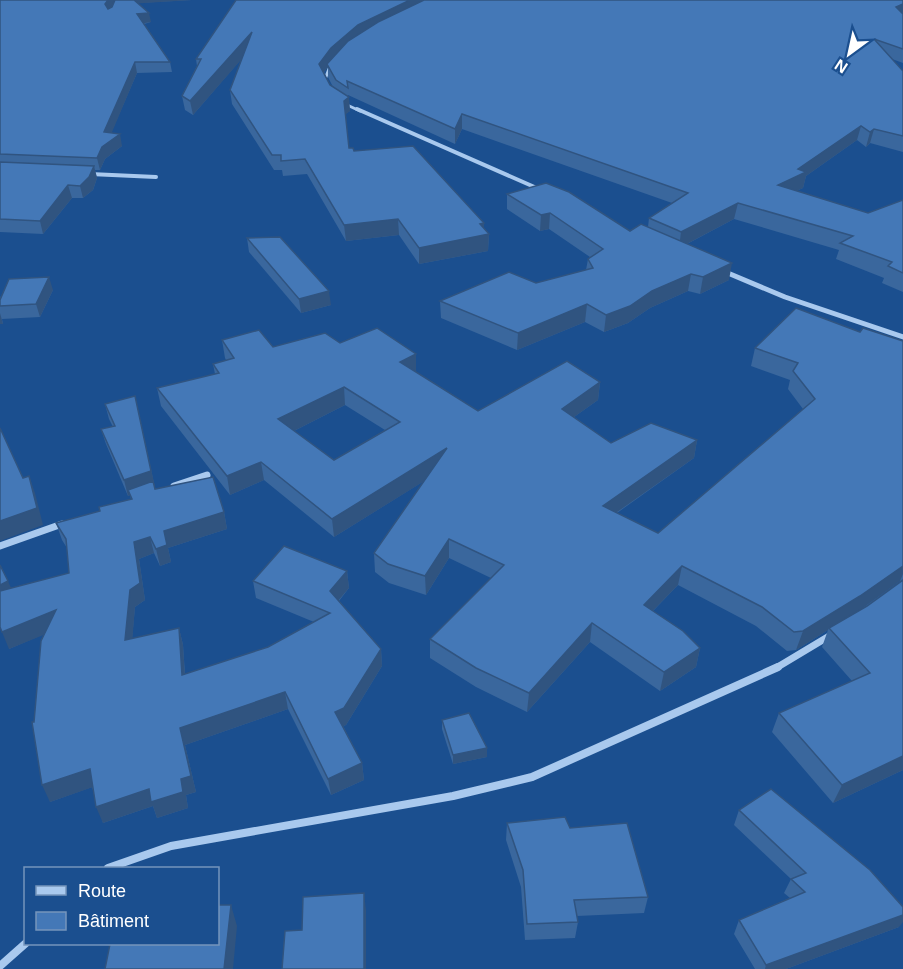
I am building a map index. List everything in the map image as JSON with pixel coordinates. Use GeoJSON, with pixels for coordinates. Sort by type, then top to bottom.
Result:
{"type":"FeatureCollection","features":[{"type":"Feature","properties":{"kind":"street"},"geometry":{"type":"LineString","coordinates":[[328,90],[324,76],[338,56]]}},
{"type":"Feature","properties":{"kind":"street"},"geometry":{"type":"LineString","coordinates":[[343,103],[366,116],[547,193]]}},
{"type":"Feature","properties":{"kind":"street"},"geometry":{"type":"LineString","coordinates":[[87,174],[156,177]]}},
{"type":"Feature","properties":{"kind":"street"},"geometry":{"type":"LineString","coordinates":[[717,269],[785,297],[903,337]]}},
{"type":"Feature","properties":{"kind":"street"},"geometry":{"type":"LineString","coordinates":[[162,490],[207,475]]}},
{"type":"Feature","properties":{"kind":"street"},"geometry":{"type":"LineString","coordinates":[[0,546],[74,519]]}},
{"type":"Feature","properties":{"kind":"street"},"geometry":{"type":"LineString","coordinates":[[111,867],[171,846],[453,796],[532,777],[766,674],[836,632]]}},
{"type":"Feature","properties":{"kind":"street"},"geometry":{"type":"LineString","coordinates":[[0,966],[24,945]]}},
{"type":"Feature","properties":{"kind":"building"},"geometry":{"type":"Polygon","coordinates":[[[0,0],[108,0],[105,4],[108,9],[112,7],[115,0],[134,0],[149,13],[137,14],[170,62],[135,62],[104,132],[120,134],[102,147],[97,158],[0,154],[0,0]]]}},
{"type":"Feature","properties":{"kind":"building"},"geometry":{"type":"Polygon","coordinates":[[[236,0],[410,0],[358,25],[331,48],[319,64],[330,85],[349,97],[344,101],[349,148],[353,148],[354,151],[413,146],[484,223],[480,224],[489,234],[419,248],[398,219],[344,225],[305,159],[281,161],[281,155],[272,155],[230,90],[252,32],[190,101],[182,96],[201,59],[196,59],[236,0]]]}},
{"type":"Feature","properties":{"kind":"building"},"geometry":{"type":"Polygon","coordinates":[[[424,0],[903,0],[903,4],[896,7],[903,14],[903,49],[874,39],[903,71],[903,136],[874,129],[870,132],[861,126],[798,169],[806,172],[778,185],[868,213],[903,200],[903,273],[888,266],[892,262],[840,243],[853,236],[738,203],[681,232],[649,218],[688,193],[462,114],[455,129],[347,81],[348,88],[336,80],[327,64],[348,41],[378,22],[424,0]]]}},
{"type":"Feature","properties":{"kind":"building"},"geometry":{"type":"Polygon","coordinates":[[[0,162],[94,166],[89,177],[80,186],[68,185],[40,221],[0,219],[0,162]]]}},
{"type":"Feature","properties":{"kind":"building"},"geometry":{"type":"Polygon","coordinates":[[[546,183],[569,192],[630,231],[641,224],[732,263],[703,277],[691,274],[652,291],[630,306],[606,315],[587,304],[518,333],[440,301],[509,272],[536,283],[593,268],[588,259],[603,249],[550,213],[541,215],[507,194],[546,183]]]}},
{"type":"Feature","properties":{"kind":"building"},"geometry":{"type":"Polygon","coordinates":[[[280,237],[329,291],[299,299],[247,238],[280,237]]]}},
{"type":"Feature","properties":{"kind":"building"},"geometry":{"type":"Polygon","coordinates":[[[49,277],[36,304],[0,306],[0,300],[9,279],[49,277]]]}},
{"type":"Feature","properties":{"kind":"building"},"geometry":{"type":"Polygon","coordinates":[[[796,308],[860,332],[863,328],[903,341],[903,566],[803,631],[794,632],[762,607],[682,566],[644,605],[683,631],[700,648],[664,672],[592,623],[529,693],[476,668],[430,639],[504,565],[449,539],[425,576],[388,564],[374,553],[447,448],[332,519],[261,462],[227,476],[157,388],[219,373],[213,364],[234,358],[222,340],[259,330],[273,347],[325,333],[340,343],[377,328],[416,354],[400,362],[478,411],[567,361],[600,382],[562,409],[611,443],[651,423],[697,440],[603,506],[658,533],[815,399],[793,371],[798,363],[755,348],[796,308]],[[344,387],[278,419],[334,460],[400,422],[344,387]]]}},
{"type":"Feature","properties":{"kind":"building"},"geometry":{"type":"Polygon","coordinates":[[[135,396],[151,471],[124,480],[101,429],[115,426],[105,404],[135,396]]]}},
{"type":"Feature","properties":{"kind":"building"},"geometry":{"type":"Polygon","coordinates":[[[0,428],[23,478],[29,476],[37,508],[0,521],[0,428]]]}},
{"type":"Feature","properties":{"kind":"building"},"geometry":{"type":"Polygon","coordinates":[[[213,477],[224,512],[164,531],[167,545],[156,549],[150,537],[134,542],[140,583],[130,590],[125,640],[179,628],[182,675],[268,647],[330,613],[253,581],[284,546],[347,571],[330,591],[381,649],[344,708],[335,712],[362,763],[328,779],[285,692],[180,728],[191,776],[181,779],[183,792],[151,802],[149,789],[96,807],[90,769],[42,785],[32,722],[34,722],[41,641],[56,610],[2,632],[0,591],[69,573],[66,539],[56,523],[100,511],[99,507],[132,499],[128,490],[153,481],[155,489],[213,477]]]}},
{"type":"Feature","properties":{"kind":"building"},"geometry":{"type":"Polygon","coordinates":[[[0,565],[8,581],[0,585],[0,565]]]}},
{"type":"Feature","properties":{"kind":"building"},"geometry":{"type":"Polygon","coordinates":[[[903,580],[903,756],[842,785],[779,713],[870,673],[829,628],[867,606],[903,580]]]}},
{"type":"Feature","properties":{"kind":"building"},"geometry":{"type":"Polygon","coordinates":[[[469,713],[487,748],[453,755],[442,720],[469,713]]]}},
{"type":"Feature","properties":{"kind":"building"},"geometry":{"type":"Polygon","coordinates":[[[771,789],[870,870],[903,907],[903,915],[766,965],[739,920],[805,892],[791,879],[806,873],[739,810],[771,789]]]}},
{"type":"Feature","properties":{"kind":"building"},"geometry":{"type":"Polygon","coordinates":[[[565,817],[570,828],[627,823],[648,897],[574,900],[578,922],[527,924],[523,870],[507,823],[565,817]]]}},
{"type":"Feature","properties":{"kind":"building"},"geometry":{"type":"Polygon","coordinates":[[[364,893],[364,969],[282,969],[285,931],[302,930],[303,897],[364,893]]]}},
{"type":"Feature","properties":{"kind":"building"},"geometry":{"type":"Polygon","coordinates":[[[219,905],[231,905],[224,969],[105,969],[110,945],[219,945],[219,905]]]}}]}
